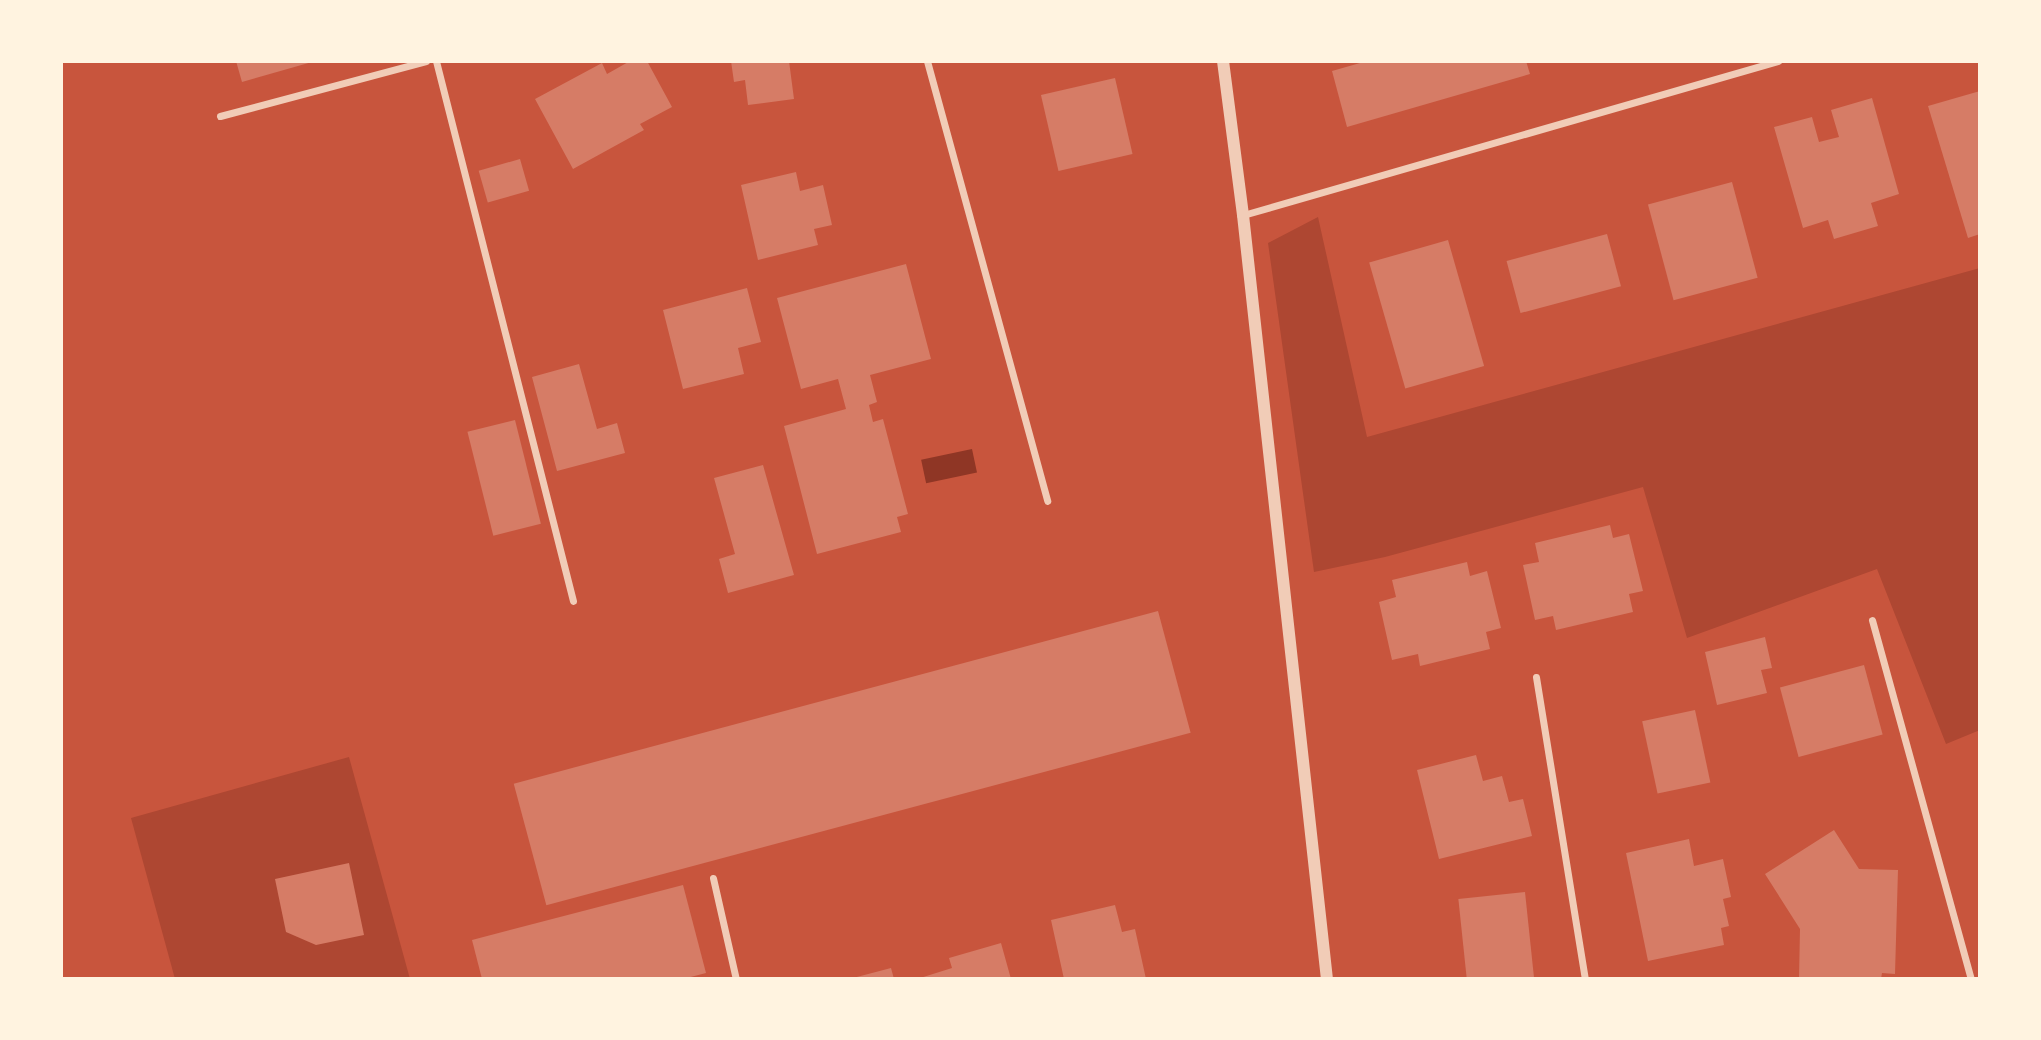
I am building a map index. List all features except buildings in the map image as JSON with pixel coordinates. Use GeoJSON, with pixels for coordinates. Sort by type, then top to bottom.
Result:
{"type":"FeatureCollection","features":[{"type":"Feature","properties":{"kind":"street"},"geometry":{"type":"LineString","coordinates":[[220,116],[426,61]]}},
{"type":"Feature","properties":{"kind":"street"},"geometry":{"type":"LineString","coordinates":[[436,61],[573,601]]}},
{"type":"Feature","properties":{"kind":"street"},"geometry":{"type":"LineString","coordinates":[[927,61],[1047,501]]}},
{"type":"Feature","properties":{"kind":"street"},"geometry":{"type":"LineString","coordinates":[[1223,61],[1243,215],[1327,979]]}},
{"type":"Feature","properties":{"kind":"street"},"geometry":{"type":"LineString","coordinates":[[1243,215],[1778,61]]}},
{"type":"Feature","properties":{"kind":"street"},"geometry":{"type":"LineString","coordinates":[[1872,620],[1971,979]]}},
{"type":"Feature","properties":{"kind":"street"},"geometry":{"type":"LineString","coordinates":[[1536,677],[1585,979]]}},
{"type":"Feature","properties":{"kind":"street"},"geometry":{"type":"LineString","coordinates":[[713,878],[736,979]]}},
{"type":"Feature","properties":{"kind":"shaded area"},"geometry":{"type":"Polygon","coordinates":[[[1318,217],[1367,437],[1980,268],[1980,730],[1946,744],[1877,569],[1687,638],[1643,487],[1385,557],[1314,572],[1268,243],[1318,217]]]}},
{"type":"Feature","properties":{"kind":"shaded area"},"geometry":{"type":"Polygon","coordinates":[[[972,449],[977,472],[926,483],[921,460],[972,449]]]}},
{"type":"Feature","properties":{"kind":"shaded area"},"geometry":{"type":"Polygon","coordinates":[[[349,757],[410,979],[175,979],[131,818],[349,757]]]}}]}
